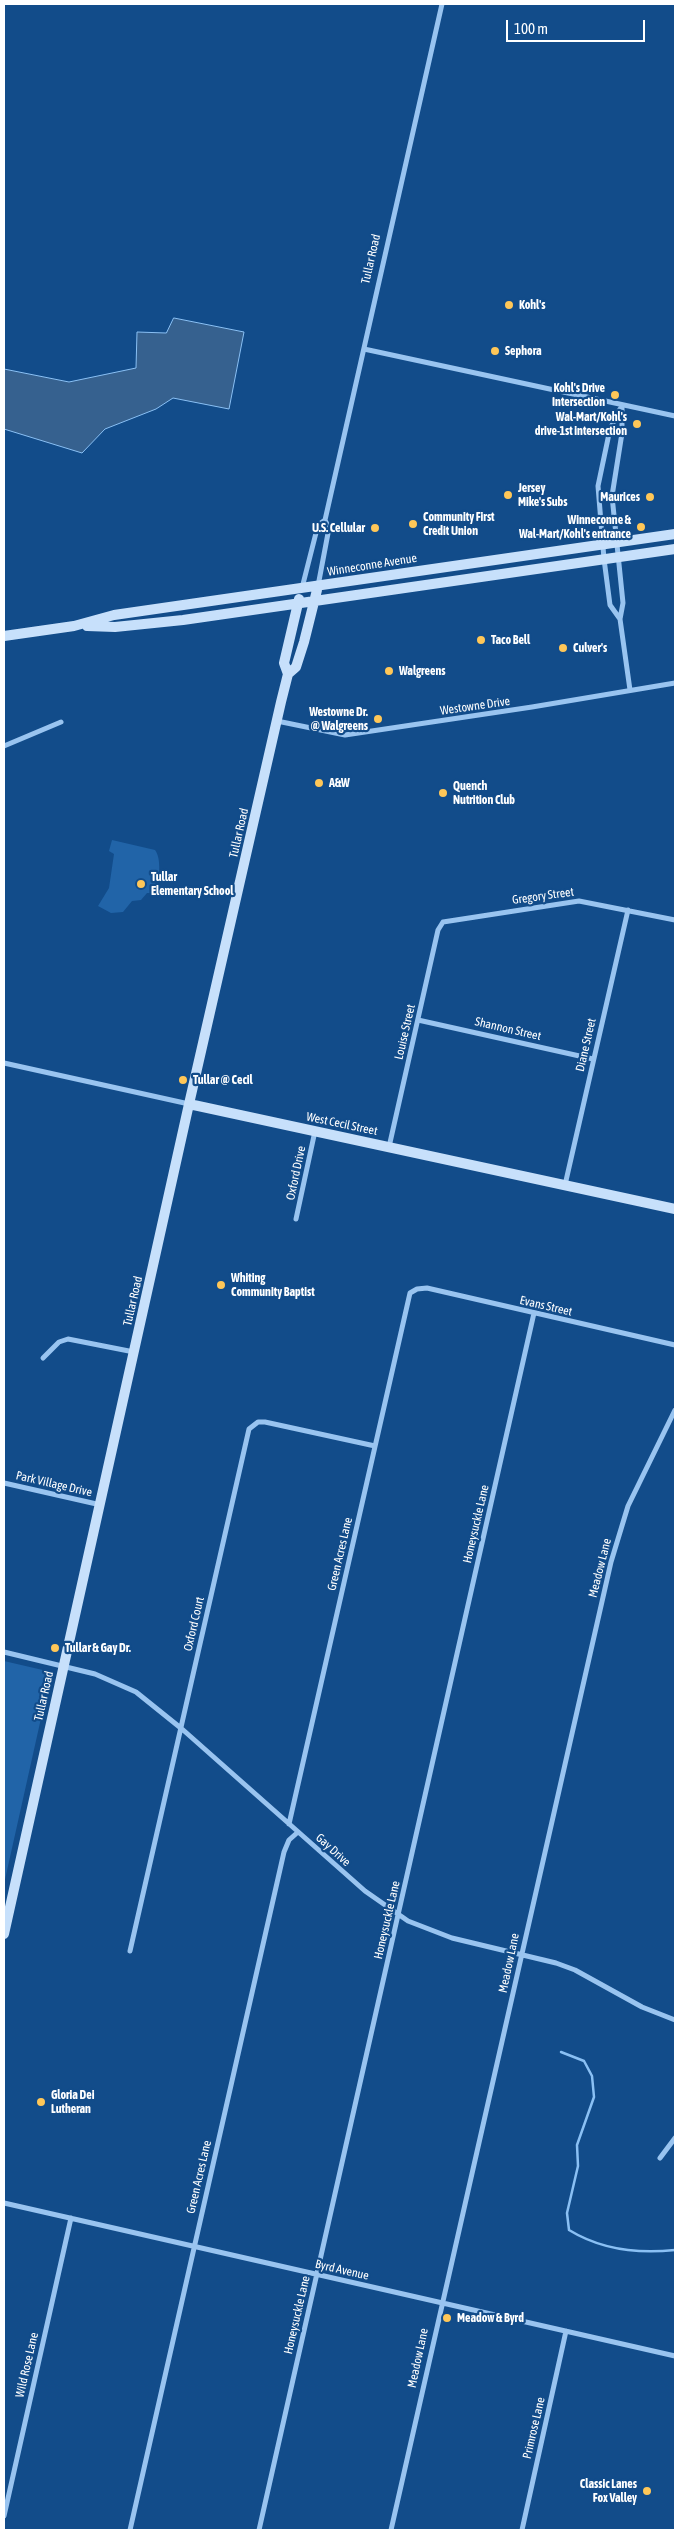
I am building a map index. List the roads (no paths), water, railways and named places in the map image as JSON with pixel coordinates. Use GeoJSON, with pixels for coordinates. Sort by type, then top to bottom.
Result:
{"type":"FeatureCollection","features":[{"type":"Feature","properties":{"kind":"main road","name":"Winneconne Avenue"},"geometry":{"type":"LineString","coordinates":[[4,636],[74,626],[114,615],[675,534]]}},
{"type":"Feature","properties":{"kind":"main road","name":"Winneconne Avenue"},"geometry":{"type":"LineString","coordinates":[[74,626],[115,627],[183,620],[675,550]]}},
{"type":"Feature","properties":{"kind":"main road","name":"Tullar Road"},"geometry":{"type":"LineString","coordinates":[[288,674],[296,667],[318,586]]}},
{"type":"Feature","properties":{"kind":"main road","name":"Tullar Road"},"geometry":{"type":"LineString","coordinates":[[4,1934],[189,1104],[288,674],[284,663],[302,588]]}},
{"type":"Feature","properties":{"kind":"main road","name":"West Cecil Street"},"geometry":{"type":"LineString","coordinates":[[189,1104],[675,1209]]}},
{"type":"Feature","properties":{"kind":"street","name":"Tullar Road"},"geometry":{"type":"LineString","coordinates":[[302,588],[318,526],[325,520],[442,4]]}},
{"type":"Feature","properties":{"kind":"street"},"geometry":{"type":"LineString","coordinates":[[364,349],[675,416]]}},
{"type":"Feature","properties":{"kind":"street"},"geometry":{"type":"LineString","coordinates":[[622,405],[622,432],[612,496],[623,603],[620,618],[630,690]]}},
{"type":"Feature","properties":{"kind":"street"},"geometry":{"type":"LineString","coordinates":[[620,618],[610,605],[602,544],[598,486],[610,429],[622,405]]}},
{"type":"Feature","properties":{"kind":"street","name":"Tullar Road"},"geometry":{"type":"LineString","coordinates":[[318,586],[329,528],[325,520]]}},
{"type":"Feature","properties":{"kind":"street","name":"Westowne Drive"},"geometry":{"type":"LineString","coordinates":[[277,721],[345,735],[675,682]]}},
{"type":"Feature","properties":{"kind":"street"},"geometry":{"type":"LineString","coordinates":[[4,746],[60,722]]}},
{"type":"Feature","properties":{"kind":"street","name":"Gregory Street"},"geometry":{"type":"LineString","coordinates":[[443,922],[572,901],[588,902],[675,920]]}},
{"type":"Feature","properties":{"kind":"street","name":"Diane Street"},"geometry":{"type":"LineString","coordinates":[[565,1185],[628,910]]}},
{"type":"Feature","properties":{"kind":"street","name":"Louise Street"},"geometry":{"type":"LineString","coordinates":[[389,1147],[438,930],[443,922]]}},
{"type":"Feature","properties":{"kind":"street","name":"Shannon Street"},"geometry":{"type":"LineString","coordinates":[[418,1020],[593,1058]]}},
{"type":"Feature","properties":{"kind":"street","name":"West Cecil Street"},"geometry":{"type":"LineString","coordinates":[[4,1063],[189,1104]]}},
{"type":"Feature","properties":{"kind":"street","name":"Oxford Drive"},"geometry":{"type":"LineString","coordinates":[[296,1219],[315,1131]]}},
{"type":"Feature","properties":{"kind":"street","name":"Evans Street"},"geometry":{"type":"LineString","coordinates":[[414,1290],[427,1288],[675,1345]]}},
{"type":"Feature","properties":{"kind":"street","name":"Green Acres Lane"},"geometry":{"type":"LineString","coordinates":[[288,1824],[408,1300],[414,1290]]}},
{"type":"Feature","properties":{"kind":"street","name":"Honeysuckle Lane"},"geometry":{"type":"LineString","coordinates":[[259,2530],[534,1313]]}},
{"type":"Feature","properties":{"kind":"street"},"geometry":{"type":"LineString","coordinates":[[43,1358],[59,1342],[68,1339],[134,1352]]}},
{"type":"Feature","properties":{"kind":"street","name":"Meadow Lane"},"geometry":{"type":"LineString","coordinates":[[391,2530],[441,2303],[616,1540],[628,1506],[675,1410]]}},
{"type":"Feature","properties":{"kind":"street","name":"Oxford Court"},"geometry":{"type":"LineString","coordinates":[[130,1951],[250,1426],[258,1422],[265,1422],[375,1446]]}},
{"type":"Feature","properties":{"kind":"street","name":"Park Village Drive"},"geometry":{"type":"LineString","coordinates":[[4,1483],[101,1505]]}},
{"type":"Feature","properties":{"kind":"street","name":"Gay Drive"},"geometry":{"type":"LineString","coordinates":[[4,1652],[95,1674],[122,1684],[149,1701],[365,1891],[398,1916],[433,1932],[521,1953],[575,1970],[642,2007],[675,2020]]}},
{"type":"Feature","properties":{"kind":"street","name":"Green Acres Lane"},"geometry":{"type":"LineString","coordinates":[[130,2530],[284,1852],[289,1840],[298,1832]]}},
{"type":"Feature","properties":{"kind":"street"},"geometry":{"type":"LineString","coordinates":[[660,2158],[675,2138]]}},
{"type":"Feature","properties":{"kind":"street","name":"Byrd Avenue"},"geometry":{"type":"LineString","coordinates":[[4,2203],[675,2356]]}},
{"type":"Feature","properties":{"kind":"street","name":"Wild Rose Lane"},"geometry":{"type":"LineString","coordinates":[[4,2516],[71,2218]]}},
{"type":"Feature","properties":{"kind":"street","name":"Primrose Lane"},"geometry":{"type":"LineString","coordinates":[[522,2530],[566,2331]]}},
{"type":"Feature","properties":{"kind":"waterway"},"geometry":{"type":"LineString","coordinates":[[561,2052],[584,2061],[592,2076],[594,2097],[577,2145],[578,2166],[567,2213],[569,2230],[593,2242],[620,2249],[647,2251],[675,2250]]}},
{"type":"Feature","properties":{"kind":"place","name":"Kohl's"},"geometry":{"type":"Point","coordinates":[509,305]}},
{"type":"Feature","properties":{"kind":"place","name":"Sephora"},"geometry":{"type":"Point","coordinates":[495,351]}},
{"type":"Feature","properties":{"kind":"place","name":"Kohl's Drive Intersection"},"geometry":{"type":"Point","coordinates":[615,395]}},
{"type":"Feature","properties":{"kind":"place","name":"Wal-Mart/Kohl's drive-1st intersection"},"geometry":{"type":"Point","coordinates":[637,424]}},
{"type":"Feature","properties":{"kind":"place","name":"Jersey Mike's Subs"},"geometry":{"type":"Point","coordinates":[508,495]}},
{"type":"Feature","properties":{"kind":"place","name":"Maurices"},"geometry":{"type":"Point","coordinates":[650,497]}},
{"type":"Feature","properties":{"kind":"place","name":"Community First Credit Union"},"geometry":{"type":"Point","coordinates":[413,524]}},
{"type":"Feature","properties":{"kind":"place","name":"Winneconne & Wal-Mart/Kohl's entrance"},"geometry":{"type":"Point","coordinates":[641,527]}},
{"type":"Feature","properties":{"kind":"place","name":"U.S. Cellular"},"geometry":{"type":"Point","coordinates":[375,528]}},
{"type":"Feature","properties":{"kind":"place","name":"Taco Bell"},"geometry":{"type":"Point","coordinates":[481,640]}},
{"type":"Feature","properties":{"kind":"place","name":"Culver's"},"geometry":{"type":"Point","coordinates":[563,648]}},
{"type":"Feature","properties":{"kind":"place","name":"Walgreens"},"geometry":{"type":"Point","coordinates":[389,671]}},
{"type":"Feature","properties":{"kind":"place","name":"Westowne Dr. @ Walgreens"},"geometry":{"type":"Point","coordinates":[378,719]}},
{"type":"Feature","properties":{"kind":"place","name":"A&W"},"geometry":{"type":"Point","coordinates":[319,783]}},
{"type":"Feature","properties":{"kind":"place","name":"Quench Nutrition Club"},"geometry":{"type":"Point","coordinates":[443,793]}},
{"type":"Feature","properties":{"kind":"place","name":"Tullar Elementary School"},"geometry":{"type":"Point","coordinates":[141,884]}},
{"type":"Feature","properties":{"kind":"place","name":"Tullar @ Cecil"},"geometry":{"type":"Point","coordinates":[183,1080]}},
{"type":"Feature","properties":{"kind":"place","name":"Whiting Community Baptist"},"geometry":{"type":"Point","coordinates":[221,1285]}},
{"type":"Feature","properties":{"kind":"place","name":"Tullar & Gay Dr."},"geometry":{"type":"Point","coordinates":[55,1648]}},
{"type":"Feature","properties":{"kind":"place","name":"Gloria Dei Lutheran"},"geometry":{"type":"Point","coordinates":[41,2102]}},
{"type":"Feature","properties":{"kind":"place","name":"Meadow & Byrd"},"geometry":{"type":"Point","coordinates":[447,2318]}},
{"type":"Feature","properties":{"kind":"place","name":"Classic Lanes Fox Valley"},"geometry":{"type":"Point","coordinates":[647,2491]}}]}
